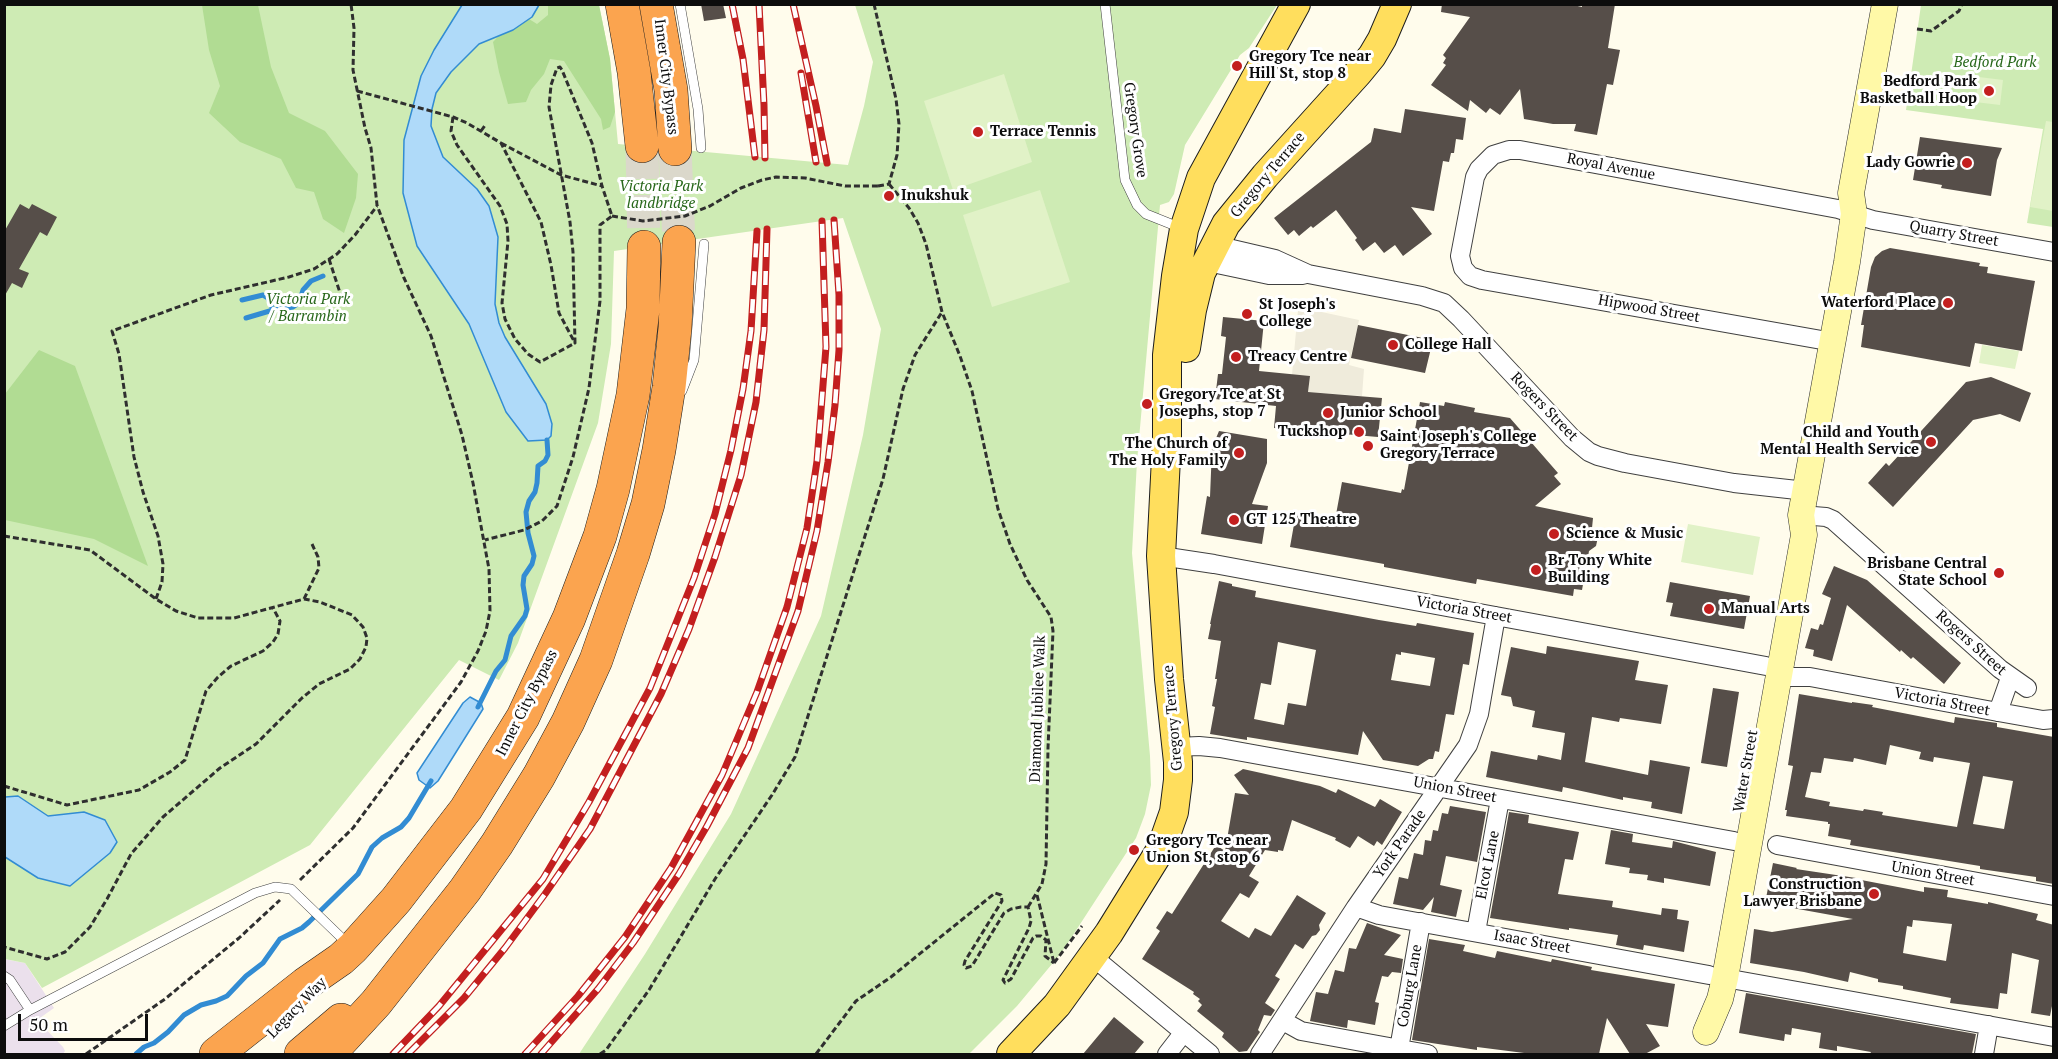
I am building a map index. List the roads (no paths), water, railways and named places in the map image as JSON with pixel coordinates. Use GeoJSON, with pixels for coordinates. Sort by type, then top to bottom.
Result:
{"type":"FeatureCollection","features":[{"type":"Feature","properties":{"kind":"highway","name":"Inner City Bypass"},"geometry":{"type":"LineString","coordinates":[[622,4],[634,72],[642,146]]}},
{"type":"Feature","properties":{"kind":"highway","name":"Inner City Bypass"},"geometry":{"type":"LineString","coordinates":[[656,4],[671,90],[688,149]]}},
{"type":"Feature","properties":{"kind":"highway"},"geometry":{"type":"LineString","coordinates":[[329,1054],[376,1003],[465,890],[498,844],[568,723],[596,660],[648,504],[659,450],[675,328],[691,243]]}},
{"type":"Feature","properties":{"kind":"highway","name":"Inner City Bypass"},"geometry":{"type":"LineString","coordinates":[[216,1054],[347,953],[396,900],[466,809],[523,717],[569,618],[600,536],[625,438],[633,395],[642,319],[644,247]]}},
{"type":"Feature","properties":{"kind":"highway","name":"Legacy Way"},"geometry":{"type":"LineString","coordinates":[[249,1054],[281,1028],[314,994],[347,953]]}},
{"type":"Feature","properties":{"kind":"highway"},"geometry":{"type":"LineString","coordinates":[[301,1054],[400,971]]}},
{"type":"Feature","properties":{"kind":"main road","name":"Gregory Terrace"},"geometry":{"type":"LineString","coordinates":[[1011,1054],[1057,1005],[1093,957],[1147,874],[1168,831],[1174,812],[1177,787],[1177,747],[1167,656],[1161,556],[1167,438],[1169,329],[1184,229],[1201,178],[1296,4]]}},
{"type":"Feature","properties":{"kind":"main road","name":"Gregory Terrace"},"geometry":{"type":"LineString","coordinates":[[1167,438],[1180,399],[1192,310],[1201,273],[1211,252],[1230,219],[1245,199],[1372,56],[1397,4]]}},
{"type":"Feature","properties":{"kind":"main road","name":"Water Street"},"geometry":{"type":"LineString","coordinates":[[1717,976],[1734,841],[1804,535],[1804,503],[1854,214],[1851,193],[1885,4]]}},
{"type":"Feature","properties":{"kind":"main road","name":"Water Street"},"geometry":{"type":"LineString","coordinates":[[1854,214],[1867,195],[1901,4]]}},
{"type":"Feature","properties":{"kind":"main road"},"geometry":{"type":"LineString","coordinates":[[1201,178],[1204,190],[1212,200],[1221,202],[1245,199]]}},
{"type":"Feature","properties":{"kind":"main road","name":"Rogers Street"},"geometry":{"type":"LineString","coordinates":[[1184,229],[1211,252]]}},
{"type":"Feature","properties":{"kind":"main road","name":"Water Street"},"geometry":{"type":"LineString","coordinates":[[1704,1043],[1706,995],[1717,976],[1772,671]]}},
{"type":"Feature","properties":{"kind":"street","name":"Royal Avenue"},"geometry":{"type":"LineString","coordinates":[[1466,273],[1461,262],[1460,248],[1475,177],[1493,155],[1509,150],[1854,214]]}},
{"type":"Feature","properties":{"kind":"street","name":"Quarry Street"},"geometry":{"type":"LineString","coordinates":[[1854,214],[1874,220],[2054,252]]}},
{"type":"Feature","properties":{"kind":"street","name":"Rogers Street"},"geometry":{"type":"LineString","coordinates":[[1211,252],[1275,260],[1308,274],[1422,296],[1444,303],[1572,438],[1598,456],[1625,464],[1734,483],[1804,503],[1833,520],[2010,678],[2027,688]]}},
{"type":"Feature","properties":{"kind":"street","name":"Hipwood Street"},"geometry":{"type":"LineString","coordinates":[[1466,273],[1482,280],[1833,342]]}},
{"type":"Feature","properties":{"kind":"street","name":"Victoria Street"},"geometry":{"type":"LineString","coordinates":[[1161,556],[1496,616],[1772,671],[2043,720],[2054,719]]}},
{"type":"Feature","properties":{"kind":"street","name":"York Parade"},"geometry":{"type":"LineString","coordinates":[[1260,1054],[1356,907],[1468,745],[1479,714],[1496,616]]}},
{"type":"Feature","properties":{"kind":"street","name":"Victoria Street"},"geometry":{"type":"LineString","coordinates":[[1998,712],[2010,678]]}},
{"type":"Feature","properties":{"kind":"street","name":"Union Street"},"geometry":{"type":"LineString","coordinates":[[1177,747],[1205,746],[1734,841]]}},
{"type":"Feature","properties":{"kind":"street","name":"Elcot Lane"},"geometry":{"type":"LineString","coordinates":[[1476,932],[1500,799]]}},
{"type":"Feature","properties":{"kind":"street","name":"Union Street"},"geometry":{"type":"LineString","coordinates":[[1777,845],[2054,896]]}},
{"type":"Feature","properties":{"kind":"street","name":"Isaac Street"},"geometry":{"type":"LineString","coordinates":[[1356,907],[1379,915],[2054,1036]]}},
{"type":"Feature","properties":{"kind":"street","name":"Coburg Lane"},"geometry":{"type":"LineString","coordinates":[[1399,1049],[1421,922]]}},
{"type":"Feature","properties":{"kind":"street"},"geometry":{"type":"LineString","coordinates":[[1093,957],[1210,1054]]}},
{"type":"Feature","properties":{"kind":"street"},"geometry":{"type":"LineString","coordinates":[[1282,1022],[1301,1031],[1428,1054]]}},
{"type":"Feature","properties":{"kind":"street"},"geometry":{"type":"LineString","coordinates":[[1984,1054],[1989,1025]]}},
{"type":"Feature","properties":{"kind":"street"},"geometry":{"type":"LineString","coordinates":[[1167,1054],[1184,1032]]}},
{"type":"Feature","properties":{"kind":"lane"},"geometry":{"type":"LineString","coordinates":[[680,4],[699,109],[688,149]]}},
{"type":"Feature","properties":{"kind":"lane","name":"Gregory Grove"},"geometry":{"type":"LineString","coordinates":[[1105,4],[1122,163],[1130,192],[1137,205],[1146,214],[1184,229]]}},
{"type":"Feature","properties":{"kind":"lane"},"geometry":{"type":"LineString","coordinates":[[4,1026],[30,1010],[255,893],[275,887],[291,889],[327,924],[347,953]]}},
{"type":"Feature","properties":{"kind":"lane"},"geometry":{"type":"LineString","coordinates":[[4,976],[10,980],[30,1010]]}},
{"type":"Feature","properties":{"kind":"water"},"geometry":{"type":"Polygon","coordinates":[[[462,5],[539,5],[532,17],[513,30],[479,44],[451,72],[436,93],[431,126],[443,157],[477,189],[489,206],[498,237],[495,304],[499,323],[505,337],[546,404],[552,424],[551,436],[547,440],[528,441],[506,412],[469,324],[417,246],[403,193],[404,140],[421,76],[462,5]]]}},
{"type":"Feature","properties":{"kind":"water"},"geometry":{"type":"Polygon","coordinates":[[[470,697],[481,703],[483,709],[438,781],[430,788],[419,780],[417,773],[463,703],[470,697]]]}},
{"type":"Feature","properties":{"kind":"water"},"geometry":{"type":"Polygon","coordinates":[[[18,796],[48,816],[84,812],[105,820],[117,842],[110,853],[70,886],[38,878],[5,857],[5,797],[18,796]]]}},
{"type":"Feature","properties":{"kind":"waterway"},"geometry":{"type":"LineString","coordinates":[[242,300],[263,295],[268,298],[273,310],[293,307],[299,303],[303,290],[311,281],[323,276]]}},
{"type":"Feature","properties":{"kind":"waterway"},"geometry":{"type":"LineString","coordinates":[[246,318],[273,310]]}},
{"type":"Feature","properties":{"kind":"waterway"},"geometry":{"type":"LineString","coordinates":[[478,707],[496,671],[505,660],[511,636],[525,616],[527,609],[523,585],[524,576],[534,556],[526,512],[535,492],[538,466],[545,461],[548,455],[547,440]]}},
{"type":"Feature","properties":{"kind":"waterway"},"geometry":{"type":"LineString","coordinates":[[136,1054],[168,1032],[184,1015],[201,1005],[227,996],[246,976],[263,963],[280,939],[309,922],[358,874],[372,847],[401,827],[409,818],[431,781]]}},
{"type":"Feature","properties":{"kind":"tunnel"},"geometry":{"type":"LineString","coordinates":[[642,146],[644,247]]}},
{"type":"Feature","properties":{"kind":"tunnel"},"geometry":{"type":"LineString","coordinates":[[675,149],[679,242]]}},
{"type":"Feature","properties":{"kind":"railway"},"geometry":{"type":"LineString","coordinates":[[732,4],[743,59],[755,157]]}},
{"type":"Feature","properties":{"kind":"railway"},"geometry":{"type":"LineString","coordinates":[[759,4],[765,158]]}},
{"type":"Feature","properties":{"kind":"railway"},"geometry":{"type":"LineString","coordinates":[[793,4],[827,163]]}},
{"type":"Feature","properties":{"kind":"railway"},"geometry":{"type":"LineString","coordinates":[[801,73],[816,162]]}},
{"type":"Feature","properties":{"kind":"railway"},"geometry":{"type":"LineString","coordinates":[[541,1054],[598,989],[633,943],[679,874],[707,826],[748,748],[798,611],[817,531],[835,405],[839,350],[839,295],[834,220]]}},
{"type":"Feature","properties":{"kind":"railway"},"geometry":{"type":"LineString","coordinates":[[525,1054],[578,996],[625,937],[671,868],[722,775],[757,692],[787,607],[807,528],[817,461],[826,347],[822,221]]}},
{"type":"Feature","properties":{"kind":"railway"},"geometry":{"type":"LineString","coordinates":[[408,1054],[464,998],[545,894],[590,829],[661,694],[689,629],[741,475],[756,402],[764,330],[767,229]]}},
{"type":"Feature","properties":{"kind":"railway"},"geometry":{"type":"LineString","coordinates":[[393,1054],[439,1006],[543,879],[589,802],[650,688],[694,578],[715,514],[731,450],[751,331],[757,231]]}},
{"type":"Feature","properties":{"kind":"place","name":"Gregory Tce near Hill St, stop 8"},"geometry":{"type":"Point","coordinates":[1237,66]}},
{"type":"Feature","properties":{"kind":"place","name":"Bedford Park Basketball Hoop"},"geometry":{"type":"Point","coordinates":[1989,91]}},
{"type":"Feature","properties":{"kind":"place","name":"Terrace Tennis"},"geometry":{"type":"Point","coordinates":[978,132]}},
{"type":"Feature","properties":{"kind":"place","name":"Lady Gowrie"},"geometry":{"type":"Point","coordinates":[1967,163]}},
{"type":"Feature","properties":{"kind":"place","name":"Inukshuk"},"geometry":{"type":"Point","coordinates":[889,196]}},
{"type":"Feature","properties":{"kind":"place","name":"Waterford Place"},"geometry":{"type":"Point","coordinates":[1948,303]}},
{"type":"Feature","properties":{"kind":"place","name":"St Joseph's College"},"geometry":{"type":"Point","coordinates":[1247,314]}},
{"type":"Feature","properties":{"kind":"place","name":"College Hall"},"geometry":{"type":"Point","coordinates":[1393,345]}},
{"type":"Feature","properties":{"kind":"place","name":"Treacy Centre"},"geometry":{"type":"Point","coordinates":[1236,357]}},
{"type":"Feature","properties":{"kind":"place","name":"Gregory Tce at St Josephs, stop 7"},"geometry":{"type":"Point","coordinates":[1147,404]}},
{"type":"Feature","properties":{"kind":"place","name":"Junior School"},"geometry":{"type":"Point","coordinates":[1328,413]}},
{"type":"Feature","properties":{"kind":"place","name":"Tuckshop"},"geometry":{"type":"Point","coordinates":[1359,432]}},
{"type":"Feature","properties":{"kind":"place","name":"Child and Youth Mental Health Service"},"geometry":{"type":"Point","coordinates":[1931,442]}},
{"type":"Feature","properties":{"kind":"place","name":"Saint Joseph's College Gregory Terrace"},"geometry":{"type":"Point","coordinates":[1368,446]}},
{"type":"Feature","properties":{"kind":"place","name":"The Church of The Holy Family"},"geometry":{"type":"Point","coordinates":[1239,453]}},
{"type":"Feature","properties":{"kind":"place","name":"GT 125 Theatre"},"geometry":{"type":"Point","coordinates":[1234,520]}},
{"type":"Feature","properties":{"kind":"place","name":"Science & Music"},"geometry":{"type":"Point","coordinates":[1554,534]}},
{"type":"Feature","properties":{"kind":"place","name":"Br Tony White Building"},"geometry":{"type":"Point","coordinates":[1536,570]}},
{"type":"Feature","properties":{"kind":"place","name":"Brisbane Central State School"},"geometry":{"type":"Point","coordinates":[1999,573]}},
{"type":"Feature","properties":{"kind":"place","name":"Manual Arts"},"geometry":{"type":"Point","coordinates":[1709,609]}},
{"type":"Feature","properties":{"kind":"place","name":"Gregory Tce near Union St, stop 6"},"geometry":{"type":"Point","coordinates":[1134,850]}},
{"type":"Feature","properties":{"kind":"place","name":"Construction Lawyer Brisbane"},"geometry":{"type":"Point","coordinates":[1874,894]}},
{"type":"Feature","properties":{"kind":"park label","name":"Bedford Park"},"geometry":{"type":"Point","coordinates":[1995,63]}},
{"type":"Feature","properties":{"kind":"park label","name":"Victoria Park landbridge"},"geometry":{"type":"Point","coordinates":[661,196]}},
{"type":"Feature","properties":{"kind":"park label","name":"Victoria Park / Barrambin"},"geometry":{"type":"Point","coordinates":[308,308]}}]}
